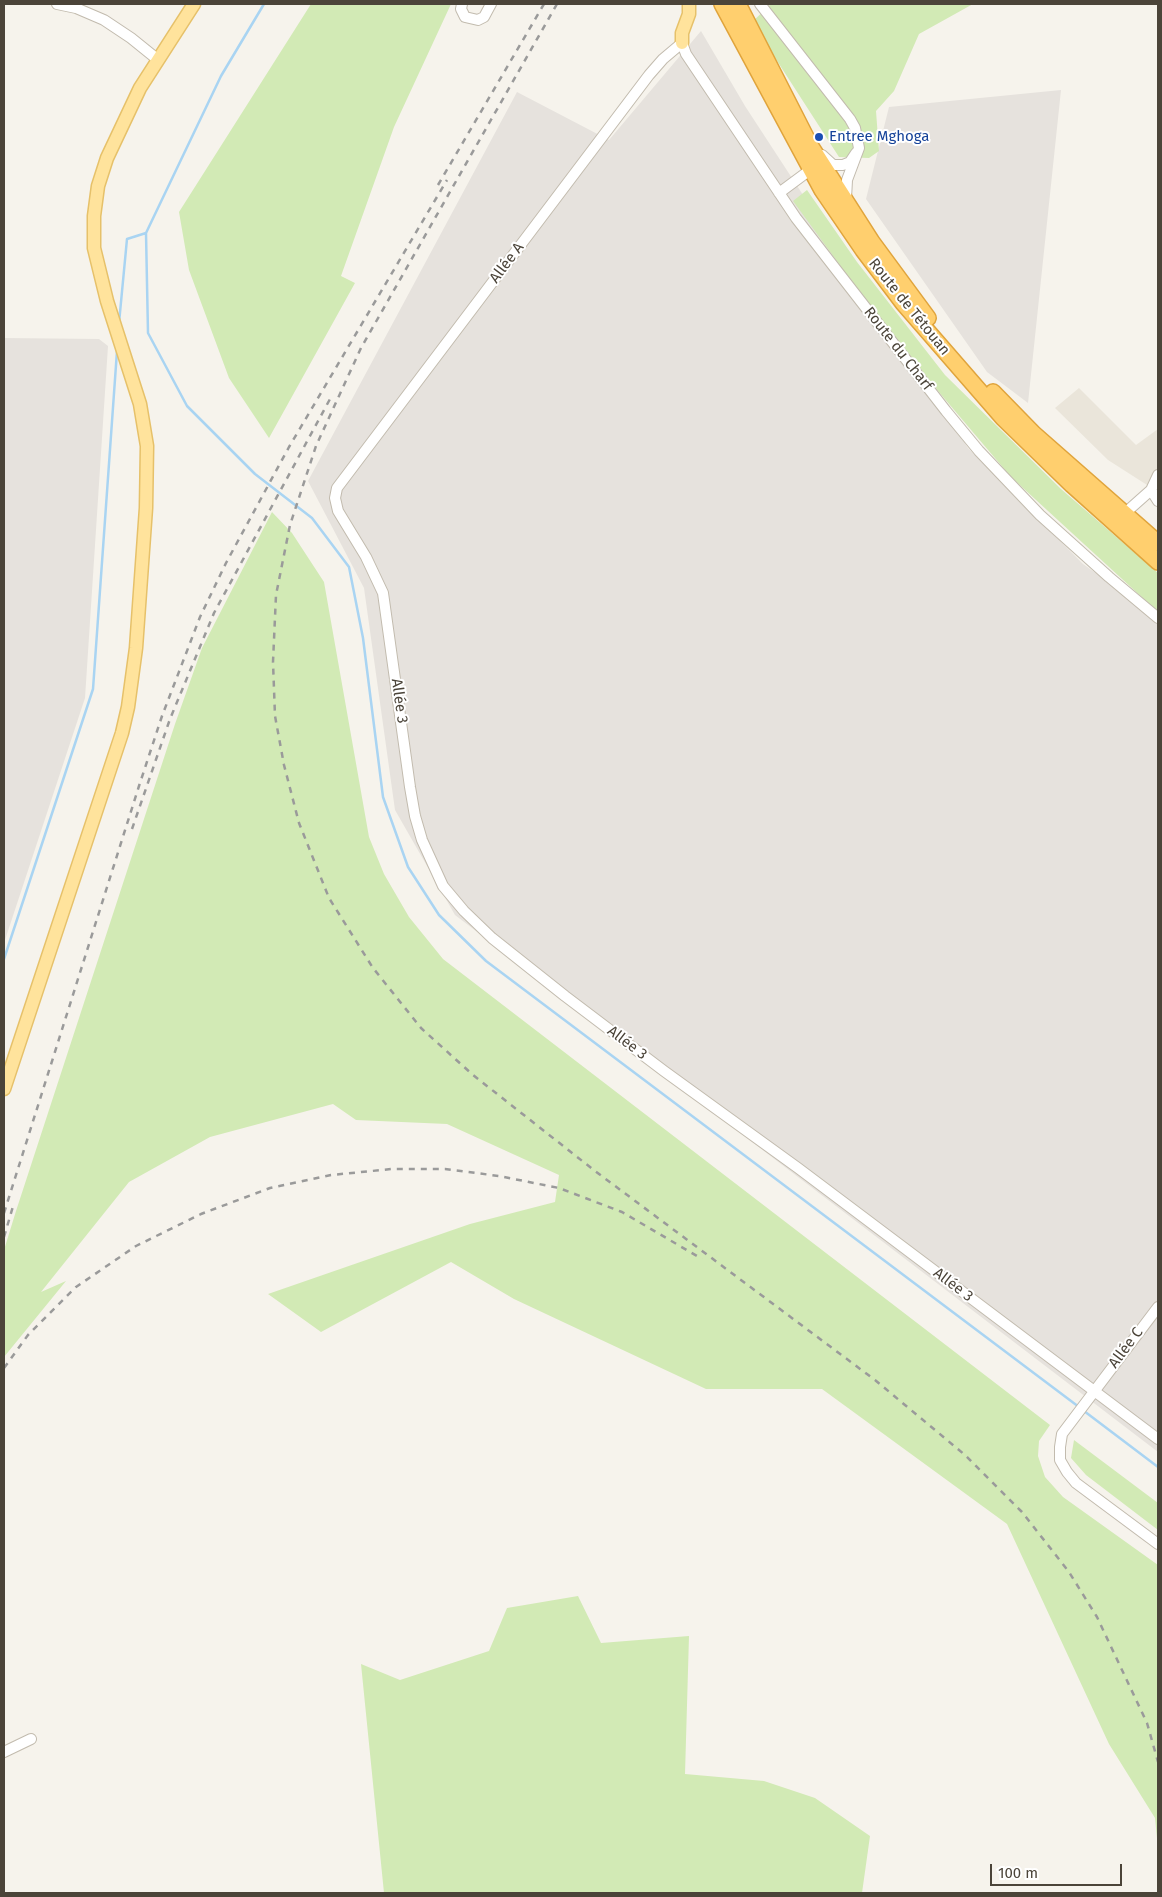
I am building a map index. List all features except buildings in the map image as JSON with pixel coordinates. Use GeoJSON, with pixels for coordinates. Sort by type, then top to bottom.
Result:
{"type":"FeatureCollection","features":[{"type":"Feature","properties":{"kind":"highway","name":"Route de Tétouan"},"geometry":{"type":"LineString","coordinates":[[722,4],[750,43],[810,145],[872,242],[905,288],[980,379],[1034,434],[1158,543]]}},
{"type":"Feature","properties":{"kind":"highway","name":"Route de Tétouan"},"geometry":{"type":"LineString","coordinates":[[738,4],[750,43],[810,170],[863,250],[903,303],[991,405],[1028,443],[1158,562]]}},
{"type":"Feature","properties":{"kind":"main road"},"geometry":{"type":"LineString","coordinates":[[4,1089],[122,733],[128,707],[136,648],[147,474],[147,446],[140,404],[106,301],[96,256],[93,234],[98,186],[107,158],[140,88],[194,4]]}},
{"type":"Feature","properties":{"kind":"main road"},"geometry":{"type":"LineString","coordinates":[[682,43],[682,33],[689,14],[689,4]]}},
{"type":"Feature","properties":{"kind":"street"},"geometry":{"type":"LineString","coordinates":[[58,4],[97,16],[131,38],[158,59]]}},
{"type":"Feature","properties":{"kind":"street"},"geometry":{"type":"LineString","coordinates":[[462,4],[463,15],[474,20],[484,17],[491,4]]}},
{"type":"Feature","properties":{"kind":"street"},"geometry":{"type":"LineString","coordinates":[[760,4],[850,119],[857,134],[859,148],[847,180],[846,200]]}},
{"type":"Feature","properties":{"kind":"street","name":"Route du Charf"},"geometry":{"type":"LineString","coordinates":[[682,43],[686,54],[779,193],[827,259],[979,452],[1040,515],[1158,618]]}},
{"type":"Feature","properties":{"kind":"street","name":"Allée A"},"geometry":{"type":"LineString","coordinates":[[337,488],[650,74],[663,59],[682,43]]}},
{"type":"Feature","properties":{"kind":"street"},"geometry":{"type":"LineString","coordinates":[[810,145],[830,163],[838,166],[850,162],[859,148]]}},
{"type":"Feature","properties":{"kind":"street"},"geometry":{"type":"LineString","coordinates":[[779,193],[810,170]]}},
{"type":"Feature","properties":{"kind":"street"},"geometry":{"type":"LineString","coordinates":[[1124,514],[1156,496],[1158,475]]}},
{"type":"Feature","properties":{"kind":"street","name":"Allée 3"},"geometry":{"type":"LineString","coordinates":[[337,488],[334,498],[338,511],[366,557],[382,594],[415,816],[422,840],[443,886],[464,911],[492,938],[565,996],[664,1071],[798,1168],[1092,1393],[1158,1439]]}},
{"type":"Feature","properties":{"kind":"street","name":"Allée C"},"geometry":{"type":"LineString","coordinates":[[1158,1307],[1062,1434],[1060,1447],[1060,1460],[1076,1483],[1158,1544]]}},
{"type":"Feature","properties":{"kind":"street"},"geometry":{"type":"LineString","coordinates":[[4,1752],[31,1739]]}},
{"type":"Feature","properties":{"kind":"shaded area"},"geometry":{"type":"Polygon","coordinates":[[[701,31],[745,106],[968,448],[1083,564],[1158,617],[1158,1452],[455,915],[395,810],[364,588],[308,481],[517,92],[609,140],[701,31]]]}},
{"type":"Feature","properties":{"kind":"shaded area"},"geometry":{"type":"Polygon","coordinates":[[[1061,90],[1028,403],[987,372],[866,199],[889,107],[1061,90]]]}},
{"type":"Feature","properties":{"kind":"shaded area"},"geometry":{"type":"Polygon","coordinates":[[[4,338],[99,339],[108,346],[85,698],[4,943],[4,338]]]}},
{"type":"Feature","properties":{"kind":"shaded area"},"geometry":{"type":"Polygon","coordinates":[[[1079,388],[1136,445],[1158,429],[1158,492],[1108,460],[1055,408],[1079,388]]]}},
{"type":"Feature","properties":{"kind":"green space"},"geometry":{"type":"Polygon","coordinates":[[[311,4],[451,4],[394,127],[341,276],[355,283],[269,438],[229,378],[189,270],[179,212],[311,4]]]}},
{"type":"Feature","properties":{"kind":"green space"},"geometry":{"type":"Polygon","coordinates":[[[770,4],[973,4],[919,34],[894,91],[876,111],[879,151],[869,158],[839,157],[752,22],[770,4]]]}},
{"type":"Feature","properties":{"kind":"green space"},"geometry":{"type":"Polygon","coordinates":[[[807,190],[857,262],[945,375],[1061,489],[1158,573],[1158,612],[1011,477],[938,391],[847,275],[793,201],[807,190]]]}},
{"type":"Feature","properties":{"kind":"green space"},"geometry":{"type":"Polygon","coordinates":[[[272,512],[292,533],[324,582],[369,837],[384,874],[409,917],[443,959],[1050,1425],[1039,1441],[1038,1456],[1045,1477],[1063,1497],[1158,1565],[1158,1848],[1155,1818],[1109,1744],[1007,1524],[822,1389],[706,1389],[514,1299],[451,1262],[321,1332],[268,1294],[470,1224],[555,1202],[559,1175],[447,1124],[356,1120],[333,1104],[210,1137],[129,1182],[41,1292],[66,1281],[4,1357],[4,1250],[16,1211],[175,724],[202,648],[272,512]]]}},
{"type":"Feature","properties":{"kind":"green space"},"geometry":{"type":"Polygon","coordinates":[[[1074,1440],[1158,1503],[1158,1530],[1086,1475],[1071,1458],[1074,1440]]]}},
{"type":"Feature","properties":{"kind":"green space"},"geometry":{"type":"Polygon","coordinates":[[[578,1596],[601,1643],[689,1636],[685,1774],[764,1781],[815,1798],[870,1836],[862,1893],[384,1893],[361,1664],[400,1680],[489,1651],[507,1608],[578,1596]]]}},
{"type":"Feature","properties":{"kind":"waterway"},"geometry":{"type":"LineString","coordinates":[[119,323],[127,239],[146,233],[221,76],[264,4]]}},
{"type":"Feature","properties":{"kind":"waterway"},"geometry":{"type":"LineString","coordinates":[[146,233],[148,333],[187,406],[255,474],[312,518],[349,567],[363,638],[383,797],[408,867],[439,915],[486,961],[1079,1407]]}},
{"type":"Feature","properties":{"kind":"waterway"},"geometry":{"type":"LineString","coordinates":[[4,959],[93,689],[117,351]]}},
{"type":"Feature","properties":{"kind":"waterway"},"geometry":{"type":"LineString","coordinates":[[1084,1411],[1158,1467]]}},
{"type":"Feature","properties":{"kind":"railway"},"geometry":{"type":"LineString","coordinates":[[438,185],[544,4]]}},
{"type":"Feature","properties":{"kind":"railway"},"geometry":{"type":"LineString","coordinates":[[557,4],[361,348],[316,446],[290,525],[276,595],[273,662],[275,716],[284,765],[299,823],[329,898],[373,968],[421,1028],[473,1075],[595,1171],[875,1380],[965,1455],[1022,1512],[1069,1572],[1097,1617],[1147,1723],[1158,1762]]}},
{"type":"Feature","properties":{"kind":"railway"},"geometry":{"type":"LineString","coordinates":[[4,1213],[162,716],[200,617],[226,563],[289,447],[447,180]]}},
{"type":"Feature","properties":{"kind":"railway"},"geometry":{"type":"LineString","coordinates":[[132,829],[170,719],[214,613],[330,399]]}},
{"type":"Feature","properties":{"kind":"railway"},"geometry":{"type":"LineString","coordinates":[[4,1368],[28,1335],[76,1287],[136,1246],[201,1214],[270,1188],[331,1175],[392,1169],[445,1169],[499,1176],[559,1188],[622,1212],[702,1259]]}},
{"type":"Feature","properties":{"kind":"railway"},"geometry":{"type":"LineString","coordinates":[[4,1237],[14,1203]]}},
{"type":"Feature","properties":{"kind":"place","name":"Entree Mghoga"},"geometry":{"type":"Point","coordinates":[819,137]}}]}
